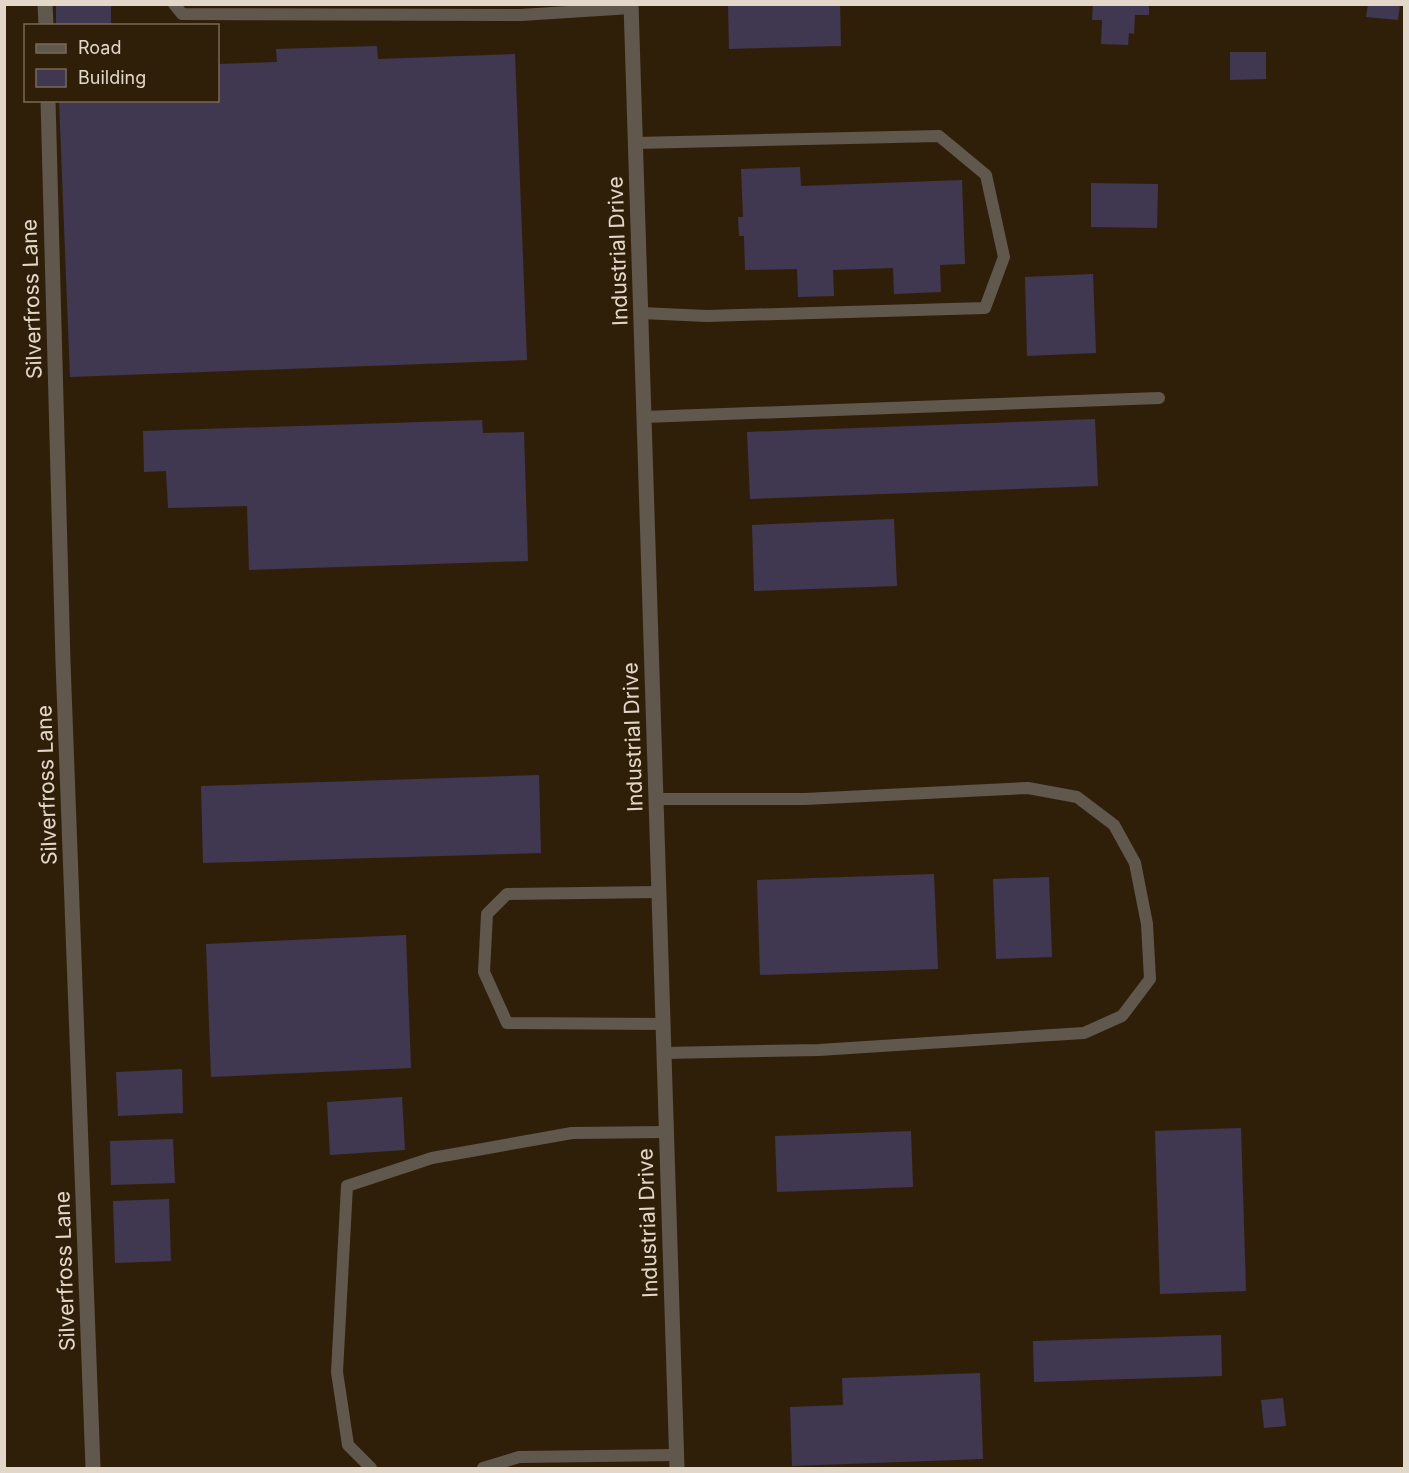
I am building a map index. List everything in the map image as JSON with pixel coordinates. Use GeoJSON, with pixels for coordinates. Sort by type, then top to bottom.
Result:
{"type":"FeatureCollection","features":[{"type":"Feature","properties":{"kind":"street"},"geometry":{"type":"LineString","coordinates":[[45,4],[46,24]]}},
{"type":"Feature","properties":{"kind":"street","name":"Industrial Drive"},"geometry":{"type":"LineString","coordinates":[[631,6],[677,1462]]}},
{"type":"Feature","properties":{"kind":"street","name":"Silverfross Lane"},"geometry":{"type":"LineString","coordinates":[[48,102],[63,662],[93,1468]]}},
{"type":"Feature","properties":{"kind":"lane"},"geometry":{"type":"LineString","coordinates":[[174,4],[182,14],[255,9],[520,10],[631,6]]}},
{"type":"Feature","properties":{"kind":"lane"},"geometry":{"type":"LineString","coordinates":[[636,143],[939,136],[986,175],[1004,257],[984,308],[707,316],[641,313]]}},
{"type":"Feature","properties":{"kind":"lane"},"geometry":{"type":"LineString","coordinates":[[644,417],[1159,398]]}},
{"type":"Feature","properties":{"kind":"lane"},"geometry":{"type":"LineString","coordinates":[[656,800],[805,799],[1028,788],[1077,797],[1114,825],[1135,863],[1147,924],[1150,979],[1122,1016],[1084,1033],[819,1050],[664,1053]]}},
{"type":"Feature","properties":{"kind":"lane"},"geometry":{"type":"LineString","coordinates":[[659,892],[507,894],[487,914],[484,972],[507,1023],[663,1024]]}},
{"type":"Feature","properties":{"kind":"lane"},"geometry":{"type":"LineString","coordinates":[[371,1468],[348,1445],[338,1372],[347,1186],[432,1158],[561,1135],[666,1132]]}},
{"type":"Feature","properties":{"kind":"lane"},"geometry":{"type":"LineString","coordinates":[[483,1468],[519,1457],[677,1462]]}},
{"type":"Feature","properties":{"kind":"building"},"geometry":{"type":"Polygon","coordinates":[[[56,4],[111,4],[111,24],[56,24],[56,4]]]}},
{"type":"Feature","properties":{"kind":"building"},"geometry":{"type":"Polygon","coordinates":[[[728,4],[840,4],[841,46],[729,49],[728,4]]]}},
{"type":"Feature","properties":{"kind":"building"},"geometry":{"type":"Polygon","coordinates":[[[1093,4],[1149,4],[1149,15],[1135,15],[1134,34],[1129,33],[1128,45],[1101,44],[1102,20],[1092,20],[1093,4]]]}},
{"type":"Feature","properties":{"kind":"building"},"geometry":{"type":"Polygon","coordinates":[[[1368,4],[1400,4],[1398,20],[1366,17],[1368,4]]]}},
{"type":"Feature","properties":{"kind":"building"},"geometry":{"type":"Polygon","coordinates":[[[377,46],[378,59],[515,54],[527,360],[70,377],[59,102],[219,102],[219,64],[277,62],[276,49],[377,46]]]}},
{"type":"Feature","properties":{"kind":"building"},"geometry":{"type":"Polygon","coordinates":[[[1230,52],[1266,52],[1266,79],[1230,80],[1230,52]]]}},
{"type":"Feature","properties":{"kind":"building"},"geometry":{"type":"Polygon","coordinates":[[[800,167],[801,186],[962,180],[965,264],[940,265],[941,292],[894,294],[893,268],[833,270],[834,296],[798,297],[797,269],[745,270],[744,236],[739,236],[738,217],[743,217],[741,169],[800,167]]]}},
{"type":"Feature","properties":{"kind":"building"},"geometry":{"type":"Polygon","coordinates":[[[1091,183],[1158,184],[1157,228],[1091,227],[1091,183]]]}},
{"type":"Feature","properties":{"kind":"building"},"geometry":{"type":"Polygon","coordinates":[[[1093,274],[1096,353],[1027,356],[1025,277],[1093,274]]]}},
{"type":"Feature","properties":{"kind":"building"},"geometry":{"type":"Polygon","coordinates":[[[1095,419],[1098,486],[750,499],[747,432],[1095,419]]]}},
{"type":"Feature","properties":{"kind":"building"},"geometry":{"type":"Polygon","coordinates":[[[482,420],[483,433],[524,432],[528,561],[249,570],[247,506],[168,508],[166,471],[144,472],[143,431],[482,420]]]}},
{"type":"Feature","properties":{"kind":"building"},"geometry":{"type":"Polygon","coordinates":[[[894,519],[897,586],[754,591],[752,525],[894,519]]]}},
{"type":"Feature","properties":{"kind":"building"},"geometry":{"type":"Polygon","coordinates":[[[539,775],[541,853],[203,863],[201,786],[539,775]]]}},
{"type":"Feature","properties":{"kind":"building"},"geometry":{"type":"Polygon","coordinates":[[[934,874],[938,969],[760,975],[757,880],[934,874]]]}},
{"type":"Feature","properties":{"kind":"building"},"geometry":{"type":"Polygon","coordinates":[[[1049,877],[1052,957],[996,959],[993,879],[1049,877]]]}},
{"type":"Feature","properties":{"kind":"building"},"geometry":{"type":"Polygon","coordinates":[[[406,935],[411,1068],[211,1077],[206,944],[406,935]]]}},
{"type":"Feature","properties":{"kind":"building"},"geometry":{"type":"Polygon","coordinates":[[[182,1069],[183,1113],[118,1116],[116,1072],[182,1069]]]}},
{"type":"Feature","properties":{"kind":"building"},"geometry":{"type":"Polygon","coordinates":[[[402,1097],[405,1150],[330,1155],[327,1102],[402,1097]]]}},
{"type":"Feature","properties":{"kind":"building"},"geometry":{"type":"Polygon","coordinates":[[[1241,1128],[1246,1291],[1160,1294],[1155,1131],[1241,1128]]]}},
{"type":"Feature","properties":{"kind":"building"},"geometry":{"type":"Polygon","coordinates":[[[911,1131],[913,1187],[777,1192],[775,1136],[911,1131]]]}},
{"type":"Feature","properties":{"kind":"building"},"geometry":{"type":"Polygon","coordinates":[[[173,1139],[175,1183],[111,1185],[110,1141],[173,1139]]]}},
{"type":"Feature","properties":{"kind":"building"},"geometry":{"type":"Polygon","coordinates":[[[169,1199],[171,1261],[115,1263],[113,1201],[169,1199]]]}},
{"type":"Feature","properties":{"kind":"building"},"geometry":{"type":"Polygon","coordinates":[[[1221,1335],[1222,1376],[1034,1382],[1033,1341],[1221,1335]]]}},
{"type":"Feature","properties":{"kind":"building"},"geometry":{"type":"Polygon","coordinates":[[[980,1373],[983,1459],[792,1466],[790,1407],[843,1405],[842,1378],[980,1373]]]}},
{"type":"Feature","properties":{"kind":"building"},"geometry":{"type":"Polygon","coordinates":[[[1283,1398],[1286,1426],[1264,1428],[1261,1400],[1283,1398]]]}}]}
